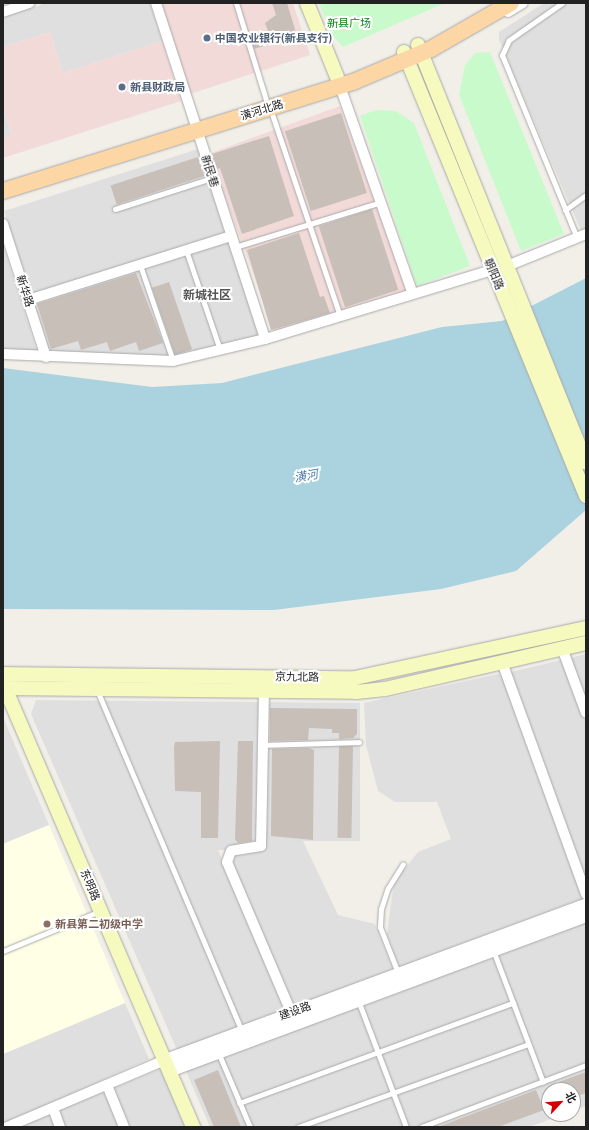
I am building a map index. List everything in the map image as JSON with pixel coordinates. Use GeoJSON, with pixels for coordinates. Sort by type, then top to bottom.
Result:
{"type":"FeatureCollection","features":[{"type":"Feature","properties":{"kind":"main road"},"geometry":{"type":"LineString","coordinates":[[307,3],[339,82]]}},
{"type":"Feature","properties":{"kind":"main road","name":"潢河北路"},"geometry":{"type":"LineString","coordinates":[[412,52],[494,3]]}},
{"type":"Feature","properties":{"kind":"main road","name":"潢河北路"},"geometry":{"type":"LineString","coordinates":[[3,181],[195,126],[339,82],[466,30],[511,3]]}},
{"type":"Feature","properties":{"kind":"main road","name":"朝阳路"},"geometry":{"type":"LineString","coordinates":[[412,52],[507,266],[586,462]]}},
{"type":"Feature","properties":{"kind":"main road","name":"朝阳路"},"geometry":{"type":"LineString","coordinates":[[412,52],[492,270],[586,496]]}},
{"type":"Feature","properties":{"kind":"main road","name":"潢河北路"},"geometry":{"type":"LineString","coordinates":[[3,191],[195,126]]}},
{"type":"Feature","properties":{"kind":"main road","name":"京九北路"},"geometry":{"type":"LineString","coordinates":[[3,674],[362,677],[586,628]]}},
{"type":"Feature","properties":{"kind":"main road","name":"京九北路"},"geometry":{"type":"LineString","coordinates":[[4,688],[371,691],[586,643]]}},
{"type":"Feature","properties":{"kind":"main road","name":"东明路"},"geometry":{"type":"LineString","coordinates":[[4,688],[101,910],[193,1127]]}},
{"type":"Feature","properties":{"kind":"street"},"geometry":{"type":"LineString","coordinates":[[3,12],[29,3]]}},
{"type":"Feature","properties":{"kind":"street","name":"新民巷"},"geometry":{"type":"LineString","coordinates":[[156,3],[265,339]]}},
{"type":"Feature","properties":{"kind":"street"},"geometry":{"type":"LineString","coordinates":[[466,30],[485,27],[523,3]]}},
{"type":"Feature","properties":{"kind":"street"},"geometry":{"type":"LineString","coordinates":[[339,82],[413,294]]}},
{"type":"Feature","properties":{"kind":"street","name":"新华路"},"geometry":{"type":"LineString","coordinates":[[3,224],[46,357]]}},
{"type":"Feature","properties":{"kind":"street"},"geometry":{"type":"LineString","coordinates":[[28,300],[231,236]]}},
{"type":"Feature","properties":{"kind":"street"},"geometry":{"type":"LineString","coordinates":[[507,266],[582,236]]}},
{"type":"Feature","properties":{"kind":"street"},"geometry":{"type":"LineString","coordinates":[[3,354],[46,357],[173,361],[265,339],[492,270]]}},
{"type":"Feature","properties":{"kind":"street"},"geometry":{"type":"LineString","coordinates":[[562,648],[586,713]]}},
{"type":"Feature","properties":{"kind":"street"},"geometry":{"type":"LineString","coordinates":[[502,662],[586,894]]}},
{"type":"Feature","properties":{"kind":"street"},"geometry":{"type":"LineString","coordinates":[[264,691],[261,846],[231,851],[227,862],[291,1012]]}},
{"type":"Feature","properties":{"kind":"street","name":"建设路"},"geometry":{"type":"LineString","coordinates":[[167,1065],[241,1030],[586,904]]}},
{"type":"Feature","properties":{"kind":"street","name":"建设路"},"geometry":{"type":"LineString","coordinates":[[7,1127],[107,1085],[167,1065],[218,1051],[586,915]]}},
{"type":"Feature","properties":{"kind":"street"},"geometry":{"type":"LineString","coordinates":[[107,1085],[124,1127]]}},
{"type":"Feature","properties":{"kind":"street"},"geometry":{"type":"LineString","coordinates":[[53,1108],[60,1127]]}},
{"type":"Feature","properties":{"kind":"lane"},"geometry":{"type":"LineString","coordinates":[[236,3],[268,104],[340,316]]}},
{"type":"Feature","properties":{"kind":"lane"},"geometry":{"type":"LineString","coordinates":[[562,3],[510,40],[502,55],[565,210],[582,236]]}},
{"type":"Feature","properties":{"kind":"lane"},"geometry":{"type":"LineString","coordinates":[[115,209],[212,178]]}},
{"type":"Feature","properties":{"kind":"lane"},"geometry":{"type":"LineString","coordinates":[[565,210],[586,195]]}},
{"type":"Feature","properties":{"kind":"lane"},"geometry":{"type":"LineString","coordinates":[[235,247],[381,202]]}},
{"type":"Feature","properties":{"kind":"lane"},"geometry":{"type":"LineString","coordinates":[[186,250],[220,350]]}},
{"type":"Feature","properties":{"kind":"lane"},"geometry":{"type":"LineString","coordinates":[[140,264],[173,361]]}},
{"type":"Feature","properties":{"kind":"lane"},"geometry":{"type":"LineString","coordinates":[[97,689],[241,1030]]}},
{"type":"Feature","properties":{"kind":"lane"},"geometry":{"type":"LineString","coordinates":[[263,745],[359,742]]}},
{"type":"Feature","properties":{"kind":"lane"},"geometry":{"type":"LineString","coordinates":[[398,973],[380,927],[381,909],[388,888],[403,864]]}},
{"type":"Feature","properties":{"kind":"lane"},"geometry":{"type":"LineString","coordinates":[[3,950],[101,910]]}},
{"type":"Feature","properties":{"kind":"lane"},"geometry":{"type":"LineString","coordinates":[[493,949],[542,1082],[586,1065]]}},
{"type":"Feature","properties":{"kind":"lane"},"geometry":{"type":"LineString","coordinates":[[358,999],[406,1127]]}},
{"type":"Feature","properties":{"kind":"lane"},"geometry":{"type":"LineString","coordinates":[[239,1103],[513,1003]]}},
{"type":"Feature","properties":{"kind":"lane"},"geometry":{"type":"LineString","coordinates":[[298,1127],[528,1044]]}},
{"type":"Feature","properties":{"kind":"lane"},"geometry":{"type":"LineString","coordinates":[[218,1051],[250,1127]]}},
{"type":"Feature","properties":{"kind":"lane"},"geometry":{"type":"LineString","coordinates":[[421,1127],[541,1082]]}},
{"type":"Feature","properties":{"kind":"shaded area"},"geometry":{"type":"Polygon","coordinates":[[[47,3],[150,3],[162,41],[63,73],[50,32],[3,47],[3,17],[47,3]]]}},
{"type":"Feature","properties":{"kind":"shaded area"},"geometry":{"type":"Polygon","coordinates":[[[161,3],[293,3],[310,55],[190,94],[161,3]]]}},
{"type":"Feature","properties":{"kind":"shaded area"},"geometry":{"type":"Polygon","coordinates":[[[544,3],[586,3],[586,230],[582,233],[499,40],[499,32],[544,3]]]}},
{"type":"Feature","properties":{"kind":"shaded area"},"geometry":{"type":"Polygon","coordinates":[[[50,32],[63,73],[162,41],[181,101],[3,158],[3,138],[12,135],[3,108],[3,47],[50,32]]]}},
{"type":"Feature","properties":{"kind":"shaded area"},"geometry":{"type":"Polygon","coordinates":[[[340,106],[407,291],[277,339],[209,154],[340,106]]]}},
{"type":"Feature","properties":{"kind":"shaded area"},"geometry":{"type":"Polygon","coordinates":[[[3,108],[12,136],[3,138],[3,108]]]}},
{"type":"Feature","properties":{"kind":"shaded area"},"geometry":{"type":"Polygon","coordinates":[[[201,148],[260,336],[175,358],[49,353],[4,211],[201,148]]]}},
{"type":"Feature","properties":{"kind":"shaded area"},"geometry":{"type":"Polygon","coordinates":[[[3,246],[37,351],[3,349],[3,246]]]}},
{"type":"Feature","properties":{"kind":"shaded area"},"geometry":{"type":"Polygon","coordinates":[[[586,654],[586,883],[511,672],[586,654]]]}},
{"type":"Feature","properties":{"kind":"shaded area"},"geometry":{"type":"Polygon","coordinates":[[[503,673],[584,898],[399,967],[387,934],[394,882],[418,852],[451,839],[437,802],[395,802],[378,791],[366,745],[364,703],[503,673]]]}},
{"type":"Feature","properties":{"kind":"shaded area"},"geometry":{"type":"Polygon","coordinates":[[[36,700],[360,703],[360,841],[303,841],[338,915],[375,924],[393,969],[293,1007],[231,859],[236,850],[218,850],[285,1009],[177,1050],[31,714],[36,700]]]}},
{"type":"Feature","properties":{"kind":"shaded area"},"geometry":{"type":"Polygon","coordinates":[[[3,717],[49,825],[3,844],[3,717]]]}},
{"type":"Feature","properties":{"kind":"shaded area","name":"新县第二初级中学"},"geometry":{"type":"Polygon","coordinates":[[[49,825],[125,1003],[3,1054],[3,844],[49,825]]]}},
{"type":"Feature","properties":{"kind":"shaded area"},"geometry":{"type":"Polygon","coordinates":[[[586,923],[586,1106],[581,1108],[581,1082],[541,1082],[541,1122],[543,1122],[529,1127],[210,1127],[186,1071],[586,923]]]}},
{"type":"Feature","properties":{"kind":"shaded area"},"geometry":{"type":"Polygon","coordinates":[[[125,1003],[149,1059],[3,1125],[3,1054],[125,1003]]]}},
{"type":"Feature","properties":{"kind":"shaded area"},"geometry":{"type":"Polygon","coordinates":[[[161,1069],[185,1127],[18,1127],[161,1069]]]}},
{"type":"Feature","properties":{"kind":"green space","name":"新县广场"},"geometry":{"type":"Polygon","coordinates":[[[319,3],[445,3],[343,47],[331,34],[319,3]]]}},
{"type":"Feature","properties":{"kind":"green space"},"geometry":{"type":"Polygon","coordinates":[[[490,52],[564,234],[521,251],[459,95],[465,65],[475,53],[490,52]]]}},
{"type":"Feature","properties":{"kind":"green space"},"geometry":{"type":"Polygon","coordinates":[[[376,110],[396,111],[414,123],[470,266],[417,286],[360,116],[376,110]]]}},
{"type":"Feature","properties":{"kind":"water","name":"潢河"},"geometry":{"type":"Polygon","coordinates":[[[586,278],[586,510],[516,571],[441,589],[274,610],[3,609],[3,368],[152,387],[222,383],[442,327],[502,321],[586,278]]]}},
{"type":"Feature","properties":{"kind":"building"},"geometry":{"type":"Polygon","coordinates":[[[272,3],[287,3],[297,36],[254,49],[251,37],[268,31],[265,23],[276,15],[272,3]]]}},
{"type":"Feature","properties":{"kind":"building"},"geometry":{"type":"Polygon","coordinates":[[[341,113],[367,193],[311,211],[285,131],[341,113]]]}},
{"type":"Feature","properties":{"kind":"building"},"geometry":{"type":"Polygon","coordinates":[[[269,136],[294,216],[242,234],[220,168],[217,169],[212,154],[269,136]]]}},
{"type":"Feature","properties":{"kind":"building"},"geometry":{"type":"Polygon","coordinates":[[[198,157],[204,176],[117,204],[111,185],[198,157]]]}},
{"type":"Feature","properties":{"kind":"building"},"geometry":{"type":"Polygon","coordinates":[[[372,209],[398,290],[345,307],[319,226],[372,209]]]}},
{"type":"Feature","properties":{"kind":"building"},"geometry":{"type":"Polygon","coordinates":[[[299,233],[320,297],[324,296],[330,313],[271,330],[247,250],[299,233]]]}},
{"type":"Feature","properties":{"kind":"building"},"geometry":{"type":"Polygon","coordinates":[[[136,273],[163,343],[139,351],[136,342],[110,351],[107,342],[81,350],[78,341],[51,349],[37,304],[136,273]]]}},
{"type":"Feature","properties":{"kind":"building"},"geometry":{"type":"Polygon","coordinates":[[[169,282],[192,349],[175,355],[152,288],[169,282]]]}},
{"type":"Feature","properties":{"kind":"building"},"geometry":{"type":"Polygon","coordinates":[[[270,708],[357,709],[357,734],[353,738],[339,739],[339,733],[332,733],[332,729],[309,728],[308,740],[270,741],[270,708]]]}},
{"type":"Feature","properties":{"kind":"building"},"geometry":{"type":"Polygon","coordinates":[[[220,741],[218,838],[201,838],[201,792],[175,791],[174,747],[175,742],[220,741]]]}},
{"type":"Feature","properties":{"kind":"building"},"geometry":{"type":"Polygon","coordinates":[[[238,741],[253,741],[252,841],[238,843],[235,839],[238,741]]]}},
{"type":"Feature","properties":{"kind":"building"},"geometry":{"type":"Polygon","coordinates":[[[339,746],[353,746],[351,838],[337,838],[339,746]]]}},
{"type":"Feature","properties":{"kind":"building"},"geometry":{"type":"Polygon","coordinates":[[[308,748],[314,750],[313,840],[271,836],[272,749],[308,748]]]}},
{"type":"Feature","properties":{"kind":"building"},"geometry":{"type":"Polygon","coordinates":[[[218,1070],[241,1127],[214,1127],[194,1080],[218,1070]]]}},
{"type":"Feature","properties":{"kind":"building"},"geometry":{"type":"Polygon","coordinates":[[[586,1072],[586,1093],[581,1095],[581,1082],[559,1082],[586,1072]]]}},
{"type":"Feature","properties":{"kind":"building"},"geometry":{"type":"Polygon","coordinates":[[[536,1090],[541,1102],[541,1111],[498,1127],[438,1127],[536,1090]]]}},
{"type":"Feature","properties":{"kind":"place","name":"中国农业银行(新县支行)"},"geometry":{"type":"Point","coordinates":[207,38]}},
{"type":"Feature","properties":{"kind":"place","name":"新县财政局"},"geometry":{"type":"Point","coordinates":[122,87]}},
{"type":"Feature","properties":{"kind":"place","name":"新县第二初级中学"},"geometry":{"type":"Point","coordinates":[47,924]}},
{"type":"Feature","properties":{"kind":"district","name":"新城社区"},"geometry":{"type":"Point","coordinates":[207,295]}}]}
